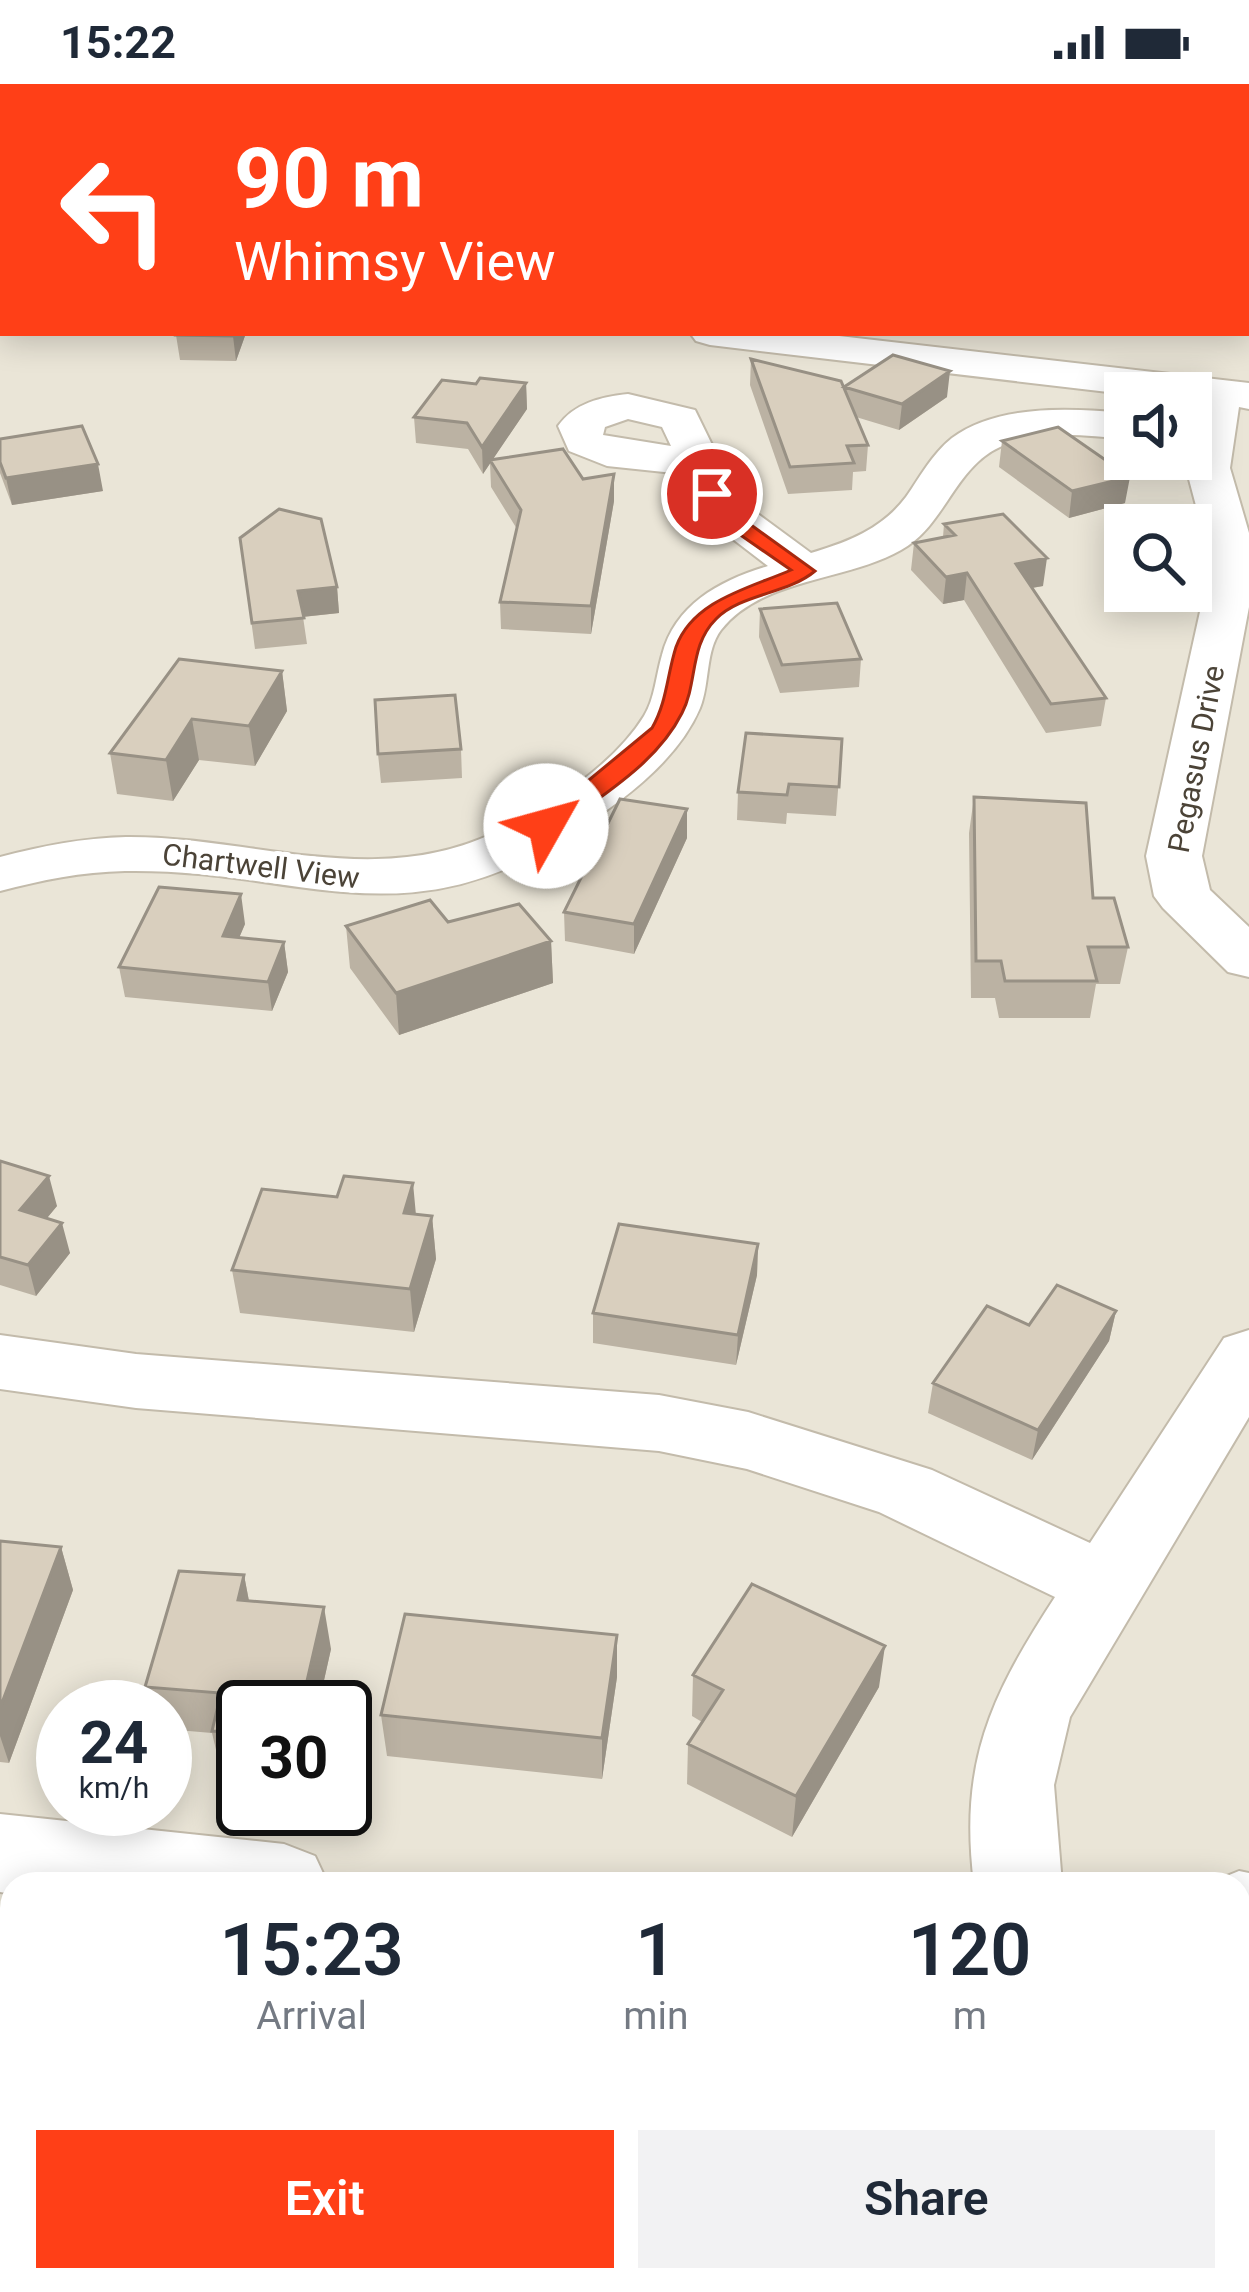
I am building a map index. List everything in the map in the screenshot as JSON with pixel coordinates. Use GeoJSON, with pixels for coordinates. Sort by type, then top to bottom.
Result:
{"type":"FeatureCollection","features":[{"type":"Feature","properties":{"kind":"street"},"geometry":{"type":"LineString","coordinates":[[729,336],[1217,415]]}},
{"type":"Feature","properties":{"kind":"street","name":"Pegasus Drive"},"geometry":{"type":"LineString","coordinates":[[1217,415],[1210,481],[1234,562],[1174,856],[1183,896],[1237,935]]}},
{"type":"Feature","properties":{"kind":"street","name":"Chartwell View"},"geometry":{"type":"LineString","coordinates":[[0,874],[105,851],[166,854],[361,881],[403,880],[477,863],[546,826],[642,752],[674,707],[687,644],[711,612],[892,537],[959,453],[980,440],[1034,425],[1104,426]]}},
{"type":"Feature","properties":{"kind":"street"},"geometry":{"type":"LineString","coordinates":[[695,462],[733,521],[805,571]]}},
{"type":"Feature","properties":{"kind":"street"},"geometry":{"type":"LineString","coordinates":[[1017,1872],[1007,1791],[1018,1742],[1040,1689],[1249,1357]]}},
{"type":"Feature","properties":{"kind":"street"},"geometry":{"type":"LineString","coordinates":[[0,1362],[136,1381],[659,1423],[748,1441],[905,1491],[1102,1584]]}},
{"type":"Feature","properties":{"kind":"street"},"geometry":{"type":"LineString","coordinates":[[0,1853],[174,1872]]}},
{"type":"Feature","properties":{"kind":"shaded area"},"geometry":{"type":"Polygon","coordinates":[[[0,336],[1249,336],[1249,1872],[0,1872],[0,336]]]}},
{"type":"Feature","properties":{"kind":"building"},"geometry":{"type":"Polygon","coordinates":[[[893,355],[950,371],[902,404],[844,387],[893,355]]]}},
{"type":"Feature","properties":{"kind":"building"},"geometry":{"type":"Polygon","coordinates":[[[751,359],[841,381],[868,445],[847,446],[854,463],[790,467],[751,359]]]}},
{"type":"Feature","properties":{"kind":"building"},"geometry":{"type":"Polygon","coordinates":[[[480,378],[526,383],[482,447],[467,423],[414,417],[442,380],[476,384],[480,378]]]}},
{"type":"Feature","properties":{"kind":"building"},"geometry":{"type":"Polygon","coordinates":[[[82,426],[98,464],[6,478],[0,439],[82,426]]]}},
{"type":"Feature","properties":{"kind":"building"},"geometry":{"type":"Polygon","coordinates":[[[1058,427],[1104,459],[1104,480],[1118,480],[1072,491],[1002,441],[1058,427]]]}},
{"type":"Feature","properties":{"kind":"building"},"geometry":{"type":"Polygon","coordinates":[[[563,449],[583,479],[614,474],[591,606],[500,602],[521,510],[490,460],[563,449]]]}},
{"type":"Feature","properties":{"kind":"building"},"geometry":{"type":"Polygon","coordinates":[[[279,509],[321,519],[337,587],[298,591],[304,618],[252,623],[240,538],[279,509]]]}},
{"type":"Feature","properties":{"kind":"building"},"geometry":{"type":"Polygon","coordinates":[[[1003,514],[1047,558],[1016,564],[1106,698],[1051,704],[967,573],[946,577],[914,543],[955,535],[944,524],[1003,514]]]}},
{"type":"Feature","properties":{"kind":"building"},"geometry":{"type":"Polygon","coordinates":[[[837,603],[861,659],[782,665],[760,609],[837,603]]]}},
{"type":"Feature","properties":{"kind":"building"},"geometry":{"type":"Polygon","coordinates":[[[179,659],[282,671],[249,726],[192,719],[166,760],[110,753],[179,659]]]}},
{"type":"Feature","properties":{"kind":"building"},"geometry":{"type":"Polygon","coordinates":[[[455,695],[461,749],[378,754],[375,700],[455,695]]]}},
{"type":"Feature","properties":{"kind":"building"},"geometry":{"type":"Polygon","coordinates":[[[746,733],[842,739],[839,787],[789,784],[787,795],[738,792],[746,733]]]}},
{"type":"Feature","properties":{"kind":"building"},"geometry":{"type":"Polygon","coordinates":[[[974,797],[1086,803],[1093,898],[1114,898],[1128,947],[1088,947],[1097,981],[1005,981],[1001,961],[976,961],[974,797]]]}},
{"type":"Feature","properties":{"kind":"building"},"geometry":{"type":"Polygon","coordinates":[[[620,799],[687,809],[634,924],[564,912],[620,799]]]}},
{"type":"Feature","properties":{"kind":"building"},"geometry":{"type":"Polygon","coordinates":[[[159,887],[241,894],[223,936],[284,942],[268,982],[119,967],[159,887]]]}},
{"type":"Feature","properties":{"kind":"building"},"geometry":{"type":"Polygon","coordinates":[[[430,900],[448,922],[519,904],[551,941],[396,993],[346,926],[430,900]]]}},
{"type":"Feature","properties":{"kind":"building"},"geometry":{"type":"Polygon","coordinates":[[[0,1161],[49,1176],[20,1210],[62,1223],[28,1265],[0,1257],[0,1161]]]}},
{"type":"Feature","properties":{"kind":"building"},"geometry":{"type":"Polygon","coordinates":[[[344,1176],[413,1183],[404,1213],[432,1216],[410,1289],[232,1270],[262,1189],[337,1197],[344,1176]]]}},
{"type":"Feature","properties":{"kind":"building"},"geometry":{"type":"Polygon","coordinates":[[[619,1224],[758,1244],[738,1335],[593,1313],[619,1224]]]}},
{"type":"Feature","properties":{"kind":"building"},"geometry":{"type":"Polygon","coordinates":[[[1057,1285],[1116,1311],[1038,1430],[933,1383],[987,1306],[1029,1325],[1057,1285]]]}},
{"type":"Feature","properties":{"kind":"building"},"geometry":{"type":"Polygon","coordinates":[[[0,1541],[61,1547],[0,1708],[0,1541]]]}},
{"type":"Feature","properties":{"kind":"building"},"geometry":{"type":"Polygon","coordinates":[[[179,1571],[244,1575],[238,1600],[324,1607],[307,1680],[216,1680],[216,1693],[192,1691],[192,1680],[147,1680],[179,1571]]]}},
{"type":"Feature","properties":{"kind":"building"},"geometry":{"type":"Polygon","coordinates":[[[752,1584],[885,1646],[796,1796],[688,1744],[723,1690],[693,1675],[752,1584]]]}},
{"type":"Feature","properties":{"kind":"building"},"geometry":{"type":"Polygon","coordinates":[[[405,1614],[617,1635],[602,1738],[381,1715],[405,1614]]]}},
{"type":"Feature","properties":{"kind":"route"},"geometry":{"type":"LineString","coordinates":[[546,826],[642,752],[661,731],[674,707],[687,644],[711,612],[728,600],[805,571],[733,521],[712,494]]}}]}
